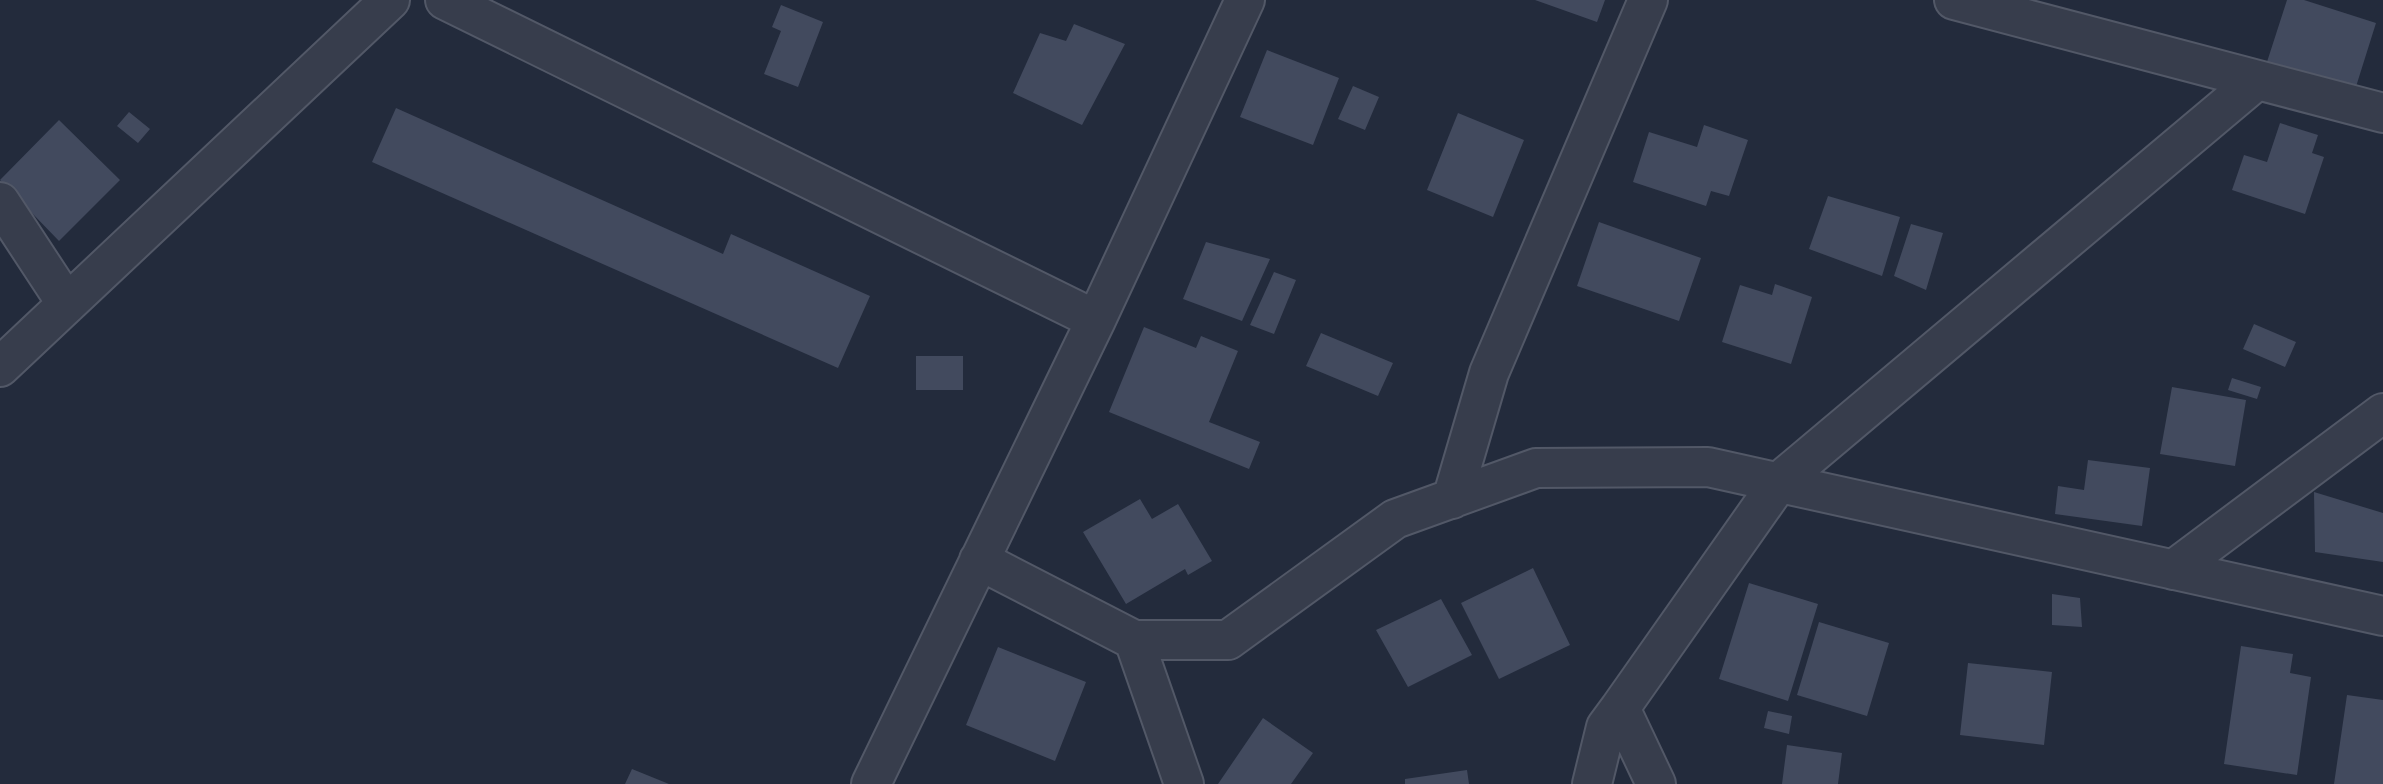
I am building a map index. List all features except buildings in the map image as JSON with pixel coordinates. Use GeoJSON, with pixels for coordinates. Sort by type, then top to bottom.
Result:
{"type":"FeatureCollection","features":[{"type":"Feature","properties":{"kind":"street"},"geometry":{"type":"LineString","coordinates":[[0,366],[390,0]]}},
{"type":"Feature","properties":{"kind":"street"},"geometry":{"type":"LineString","coordinates":[[445,0],[1096,320]]}},
{"type":"Feature","properties":{"kind":"street"},"geometry":{"type":"LineString","coordinates":[[871,784],[1096,320],[1245,0]]}},
{"type":"Feature","properties":{"kind":"street"},"geometry":{"type":"LineString","coordinates":[[1452,499],[1489,373],[1648,0]]}},
{"type":"Feature","properties":{"kind":"street"},"geometry":{"type":"LineString","coordinates":[[1954,0],[2383,113]]}},
{"type":"Feature","properties":{"kind":"street"},"geometry":{"type":"LineString","coordinates":[[1591,784],[1606,727],[1779,482],[2258,80]]}},
{"type":"Feature","properties":{"kind":"street"},"geometry":{"type":"LineString","coordinates":[[0,202],[67,304]]}},
{"type":"Feature","properties":{"kind":"street"},"geometry":{"type":"LineString","coordinates":[[2173,570],[2383,413]]}},
{"type":"Feature","properties":{"kind":"street"},"geometry":{"type":"LineString","coordinates":[[979,560],[1134,640],[1228,640],[1395,519],[1536,468],[1709,467],[2383,616]]}},
{"type":"Feature","properties":{"kind":"street"},"geometry":{"type":"LineString","coordinates":[[1134,640],[1184,784]]}},
{"type":"Feature","properties":{"kind":"street"},"geometry":{"type":"LineString","coordinates":[[1620,708],[1656,784]]}}]}
